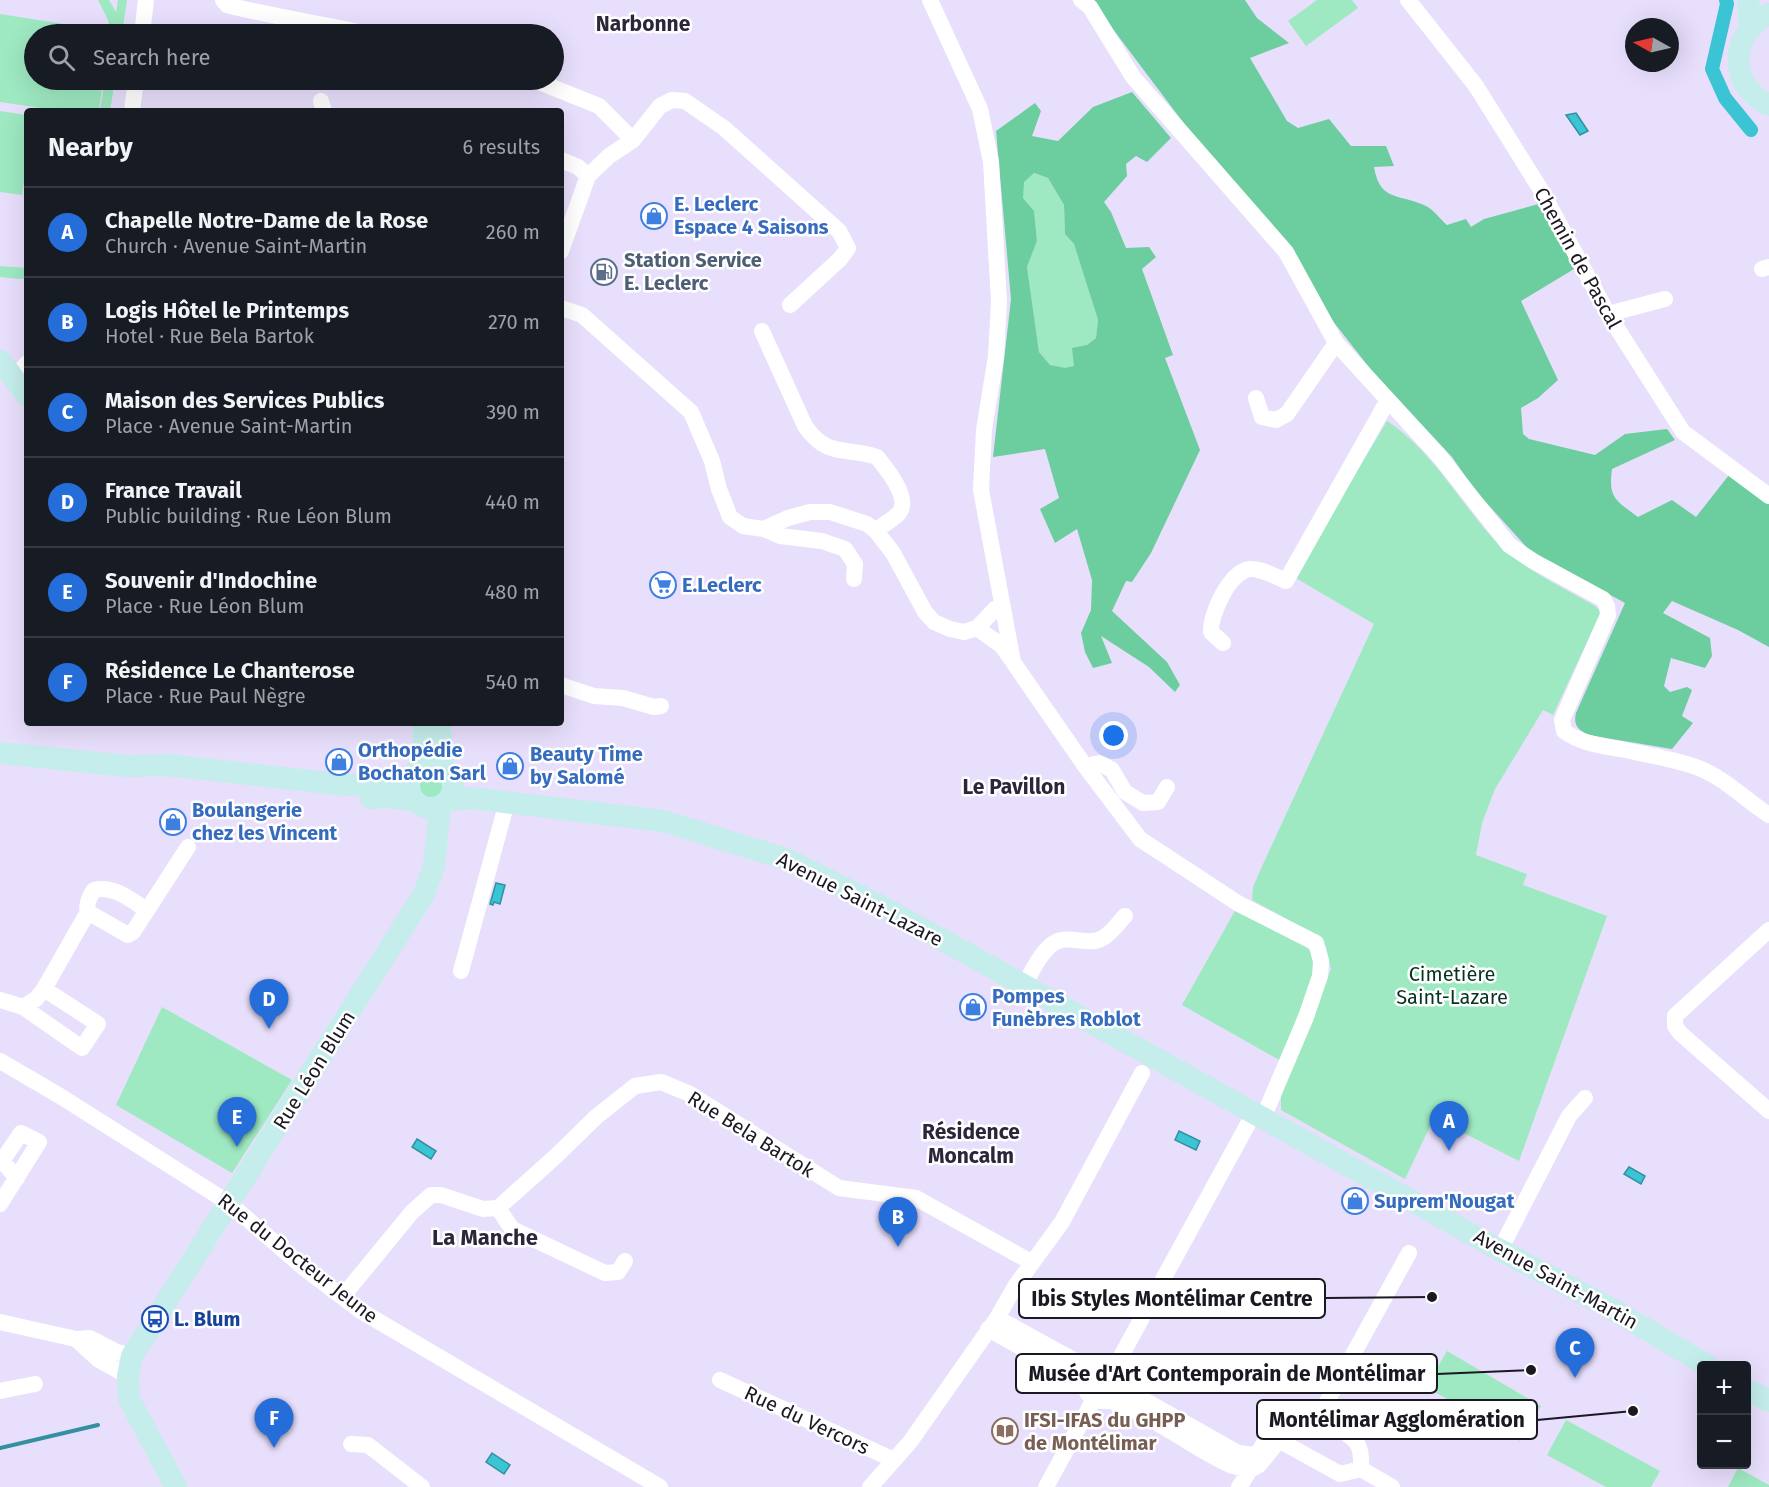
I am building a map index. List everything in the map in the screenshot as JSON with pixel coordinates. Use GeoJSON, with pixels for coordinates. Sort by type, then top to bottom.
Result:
{"type":"FeatureCollection","features":[{"type":"Feature","properties":{"kind":"main road"},"geometry":{"type":"LineString","coordinates":[[1748,0],[1750,28]]}},
{"type":"Feature","properties":{"kind":"main road"},"geometry":{"type":"LineString","coordinates":[[1769,14],[1760,18],[1750,28],[1741,42],[1738,58],[1740,75],[1748,89],[1760,101],[1769,105]]}},
{"type":"Feature","properties":{"kind":"main road"},"geometry":{"type":"LineString","coordinates":[[0,360],[22,379]]}},
{"type":"Feature","properties":{"kind":"main road"},"geometry":{"type":"LineString","coordinates":[[424,726],[432,788]]}},
{"type":"Feature","properties":{"kind":"main road"},"geometry":{"type":"LineString","coordinates":[[432,788],[440,726]]}},
{"type":"Feature","properties":{"kind":"main road","name":"Avenue Saint-Lazare"},"geometry":{"type":"LineString","coordinates":[[0,753],[128,766],[167,765],[356,785],[432,788],[471,798],[663,821],[786,859],[885,908],[1024,985],[1146,1065]]}},
{"type":"Feature","properties":{"kind":"main road","name":"Rue Léon Blum"},"geometry":{"type":"LineString","coordinates":[[130,1366],[229,1203],[409,919],[425,842],[432,788]]}},
{"type":"Feature","properties":{"kind":"main road","name":"Avenue Saint-Martin"},"geometry":{"type":"LineString","coordinates":[[1146,1065],[1259,1115],[1500,1250],[1612,1309],[1701,1361]]}},
{"type":"Feature","properties":{"kind":"main road"},"geometry":{"type":"LineString","coordinates":[[130,1366],[129,1399],[176,1487]]}},
{"type":"Feature","properties":{"kind":"main road"},"geometry":{"type":"LineString","coordinates":[[1751,1392],[1769,1401]]}},
{"type":"Feature","properties":{"kind":"street"},"geometry":{"type":"LineString","coordinates":[[143,24],[146,0]]}},
{"type":"Feature","properties":{"kind":"street"},"geometry":{"type":"LineString","coordinates":[[223,0],[226,5],[272,17],[320,24]]}},
{"type":"Feature","properties":{"kind":"street"},"geometry":{"type":"LineString","coordinates":[[930,0],[980,109],[991,162],[999,302],[996,356],[984,430],[981,490],[1013,662]]}},
{"type":"Feature","properties":{"kind":"street"},"geometry":{"type":"LineString","coordinates":[[1081,0],[1089,7],[1133,77],[1286,252],[1336,343],[1440,458],[1509,545],[1533,561],[1603,599],[1608,615],[1562,720],[1564,731],[1581,741],[1670,759],[1699,768],[1721,778],[1769,814]]}},
{"type":"Feature","properties":{"kind":"street","name":"Chemin de Pascal"},"geometry":{"type":"LineString","coordinates":[[1408,0],[1476,86],[1541,190],[1608,314],[1683,432],[1769,496]]}},
{"type":"Feature","properties":{"kind":"street"},"geometry":{"type":"LineString","coordinates":[[132,108],[135,90]]}},
{"type":"Feature","properties":{"kind":"street"},"geometry":{"type":"LineString","coordinates":[[559,90],[599,106],[633,140]]}},
{"type":"Feature","properties":{"kind":"street"},"geometry":{"type":"LineString","coordinates":[[564,243],[588,176],[609,156],[633,140],[660,106],[672,100],[685,101],[724,128],[839,231],[848,248],[840,259],[790,305]]}},
{"type":"Feature","properties":{"kind":"street"},"geometry":{"type":"LineString","coordinates":[[564,161],[578,167],[588,176]]}},
{"type":"Feature","properties":{"kind":"street"},"geometry":{"type":"LineString","coordinates":[[1608,314],[1665,299]]}},
{"type":"Feature","properties":{"kind":"street"},"geometry":{"type":"LineString","coordinates":[[564,309],[582,315],[691,412],[712,461],[719,489],[730,517],[743,526],[764,529],[780,536],[822,541],[846,549],[855,564],[854,579]]}},
{"type":"Feature","properties":{"kind":"street"},"geometry":{"type":"LineString","coordinates":[[762,331],[805,426],[813,436],[821,444],[834,449],[877,457],[891,475],[899,490],[903,506],[900,512],[876,531]]}},
{"type":"Feature","properties":{"kind":"street"},"geometry":{"type":"LineString","coordinates":[[1256,398],[1262,417],[1276,420],[1287,414],[1336,343]]}},
{"type":"Feature","properties":{"kind":"street"},"geometry":{"type":"LineString","coordinates":[[1223,644],[1211,633],[1210,622],[1229,584],[1240,571],[1253,568],[1286,581],[1388,400]]}},
{"type":"Feature","properties":{"kind":"street"},"geometry":{"type":"LineString","coordinates":[[764,529],[788,518],[810,512],[830,512],[867,524],[876,531],[893,553],[925,612],[934,622],[950,629],[964,632],[977,628],[995,609],[1002,607]]}},
{"type":"Feature","properties":{"kind":"street"},"geometry":{"type":"LineString","coordinates":[[977,628],[1002,646],[1085,766],[1140,839],[1239,904],[1316,942],[1321,961],[1320,976],[1306,1017],[1259,1115],[1114,1369]]}},
{"type":"Feature","properties":{"kind":"street"},"geometry":{"type":"LineString","coordinates":[[564,686],[594,696],[623,698],[654,707],[661,706]]}},
{"type":"Feature","properties":{"kind":"street"},"geometry":{"type":"LineString","coordinates":[[1085,766],[1100,763],[1112,770],[1125,792],[1143,803],[1158,802],[1167,787]]}},
{"type":"Feature","properties":{"kind":"street"},"geometry":{"type":"LineString","coordinates":[[461,970],[504,813],[510,803]]}},
{"type":"Feature","properties":{"kind":"street"},"geometry":{"type":"LineString","coordinates":[[23,1007],[36,999],[44,989],[85,917],[93,915],[128,935],[133,932],[188,847]]}},
{"type":"Feature","properties":{"kind":"street"},"geometry":{"type":"LineString","coordinates":[[88,916],[88,898],[94,890],[105,887],[147,910]]}},
{"type":"Feature","properties":{"kind":"street"},"geometry":{"type":"LineString","coordinates":[[1024,985],[1046,950],[1055,942],[1103,939],[1125,916]]}},
{"type":"Feature","properties":{"kind":"street"},"geometry":{"type":"LineString","coordinates":[[1769,930],[1676,1016],[1675,1026],[1680,1034],[1769,1111]]}},
{"type":"Feature","properties":{"kind":"street"},"geometry":{"type":"LineString","coordinates":[[0,1000],[23,1007],[82,1048],[98,1024],[44,989]]}},
{"type":"Feature","properties":{"kind":"street","name":"Rue du Docteur Jeune"},"geometry":{"type":"LineString","coordinates":[[0,1061],[60,1096],[229,1203],[304,1268],[371,1317],[660,1487]]}},
{"type":"Feature","properties":{"kind":"street"},"geometry":{"type":"LineString","coordinates":[[870,1487],[910,1442],[993,1323],[1031,1262],[1062,1222],[1146,1065]]}},
{"type":"Feature","properties":{"kind":"street","name":"Rue Bela Bartok"},"geometry":{"type":"LineString","coordinates":[[498,1208],[596,1117],[635,1086],[661,1082],[690,1094],[839,1188],[916,1198],[1031,1262]]}},
{"type":"Feature","properties":{"kind":"street"},"geometry":{"type":"LineString","coordinates":[[1500,1250],[1569,1116],[1585,1098]]}},
{"type":"Feature","properties":{"kind":"street"},"geometry":{"type":"LineString","coordinates":[[0,1204],[16,1178]]}},
{"type":"Feature","properties":{"kind":"street"},"geometry":{"type":"LineString","coordinates":[[343,1296],[412,1212],[431,1196],[441,1195],[483,1209],[498,1208],[512,1229],[604,1273],[618,1272],[626,1261]]}},
{"type":"Feature","properties":{"kind":"street"},"geometry":{"type":"LineString","coordinates":[[1318,1418],[1409,1253]]}},
{"type":"Feature","properties":{"kind":"street"},"geometry":{"type":"LineString","coordinates":[[0,1322],[76,1339],[99,1360],[130,1366]]}},
{"type":"Feature","properties":{"kind":"street"},"geometry":{"type":"LineString","coordinates":[[993,1323],[1088,1377]]}},
{"type":"Feature","properties":{"kind":"street"},"geometry":{"type":"LineString","coordinates":[[1046,1487],[1102,1400],[1115,1397],[1121,1388],[1120,1377],[1114,1369],[1104,1366],[1088,1377]]}},
{"type":"Feature","properties":{"kind":"street"},"geometry":{"type":"LineString","coordinates":[[1088,1377],[1087,1392],[1141,1414],[1228,1464],[1250,1470]]}},
{"type":"Feature","properties":{"kind":"street","name":"Rue du Vercors"},"geometry":{"type":"LineString","coordinates":[[720,1380],[894,1460]]}},
{"type":"Feature","properties":{"kind":"street"},"geometry":{"type":"LineString","coordinates":[[0,1391],[35,1384]]}},
{"type":"Feature","properties":{"kind":"street"},"geometry":{"type":"LineString","coordinates":[[1121,1388],[1231,1450],[1249,1456],[1259,1451],[1283,1412],[1295,1408],[1318,1418],[1358,1444],[1362,1469]]}},
{"type":"Feature","properties":{"kind":"street"},"geometry":{"type":"LineString","coordinates":[[1276,1426],[1282,1442],[1338,1480],[1362,1469]]}},
{"type":"Feature","properties":{"kind":"street"},"geometry":{"type":"LineString","coordinates":[[1239,1487],[1250,1470],[1259,1465],[1277,1443],[1282,1442]]}},
{"type":"Feature","properties":{"kind":"street"},"geometry":{"type":"LineString","coordinates":[[351,1444],[368,1445],[422,1487]]}},
{"type":"Feature","properties":{"kind":"street"},"geometry":{"type":"LineString","coordinates":[[1362,1469],[1392,1487]]}},
{"type":"Feature","properties":{"kind":"green space"},"geometry":{"type":"Polygon","coordinates":[[[98,0],[109,0],[116,12],[118,0],[127,0],[123,24],[109,24],[98,0]]]}},
{"type":"Feature","properties":{"kind":"green space"},"geometry":{"type":"Polygon","coordinates":[[[1091,0],[1245,0],[1257,18],[1289,43],[1250,58],[1287,121],[1298,128],[1329,119],[1351,146],[1386,146],[1394,166],[1374,167],[1381,186],[1386,191],[1426,206],[1447,225],[1466,219],[1471,227],[1484,219],[1542,203],[1574,269],[1521,301],[1558,380],[1538,398],[1521,408],[1523,434],[1529,439],[1595,455],[1625,434],[1667,429],[1675,440],[1612,469],[1611,487],[1615,498],[1638,517],[1672,500],[1696,517],[1729,475],[1769,503],[1769,647],[1738,630],[1672,601],[1663,613],[1710,638],[1712,656],[1705,668],[1671,658],[1664,686],[1670,692],[1687,687],[1692,690],[1682,716],[1693,723],[1672,749],[1588,735],[1577,726],[1576,713],[1625,603],[1530,551],[1475,490],[1452,457],[1372,371],[1332,320],[1091,0]]]}},
{"type":"Feature","properties":{"kind":"green space"},"geometry":{"type":"Polygon","coordinates":[[[1317,0],[1352,0],[1358,8],[1306,46],[1288,21],[1317,0]]]}},
{"type":"Feature","properties":{"kind":"green space"},"geometry":{"type":"Polygon","coordinates":[[[0,14],[64,24],[24,24],[24,90],[102,90],[99,108],[41,108],[0,102],[0,14]]]}},
{"type":"Feature","properties":{"kind":"green space"},"geometry":{"type":"Polygon","coordinates":[[[103,90],[113,90],[110,108],[100,108],[103,90]]]}},
{"type":"Feature","properties":{"kind":"green space"},"geometry":{"type":"Polygon","coordinates":[[[1132,92],[1171,138],[1147,162],[1136,156],[1126,164],[1127,176],[1104,202],[1111,212],[1126,248],[1149,247],[1156,257],[1142,269],[1173,355],[1165,358],[1200,450],[1151,553],[1132,582],[1126,581],[1112,611],[1167,662],[1180,685],[1175,692],[1149,667],[1101,636],[1112,663],[1093,668],[1085,652],[1081,633],[1091,610],[1092,580],[1077,529],[1055,543],[1040,509],[1059,498],[1045,449],[993,457],[1011,299],[996,131],[1035,103],[1041,111],[1032,136],[1058,141],[1093,107],[1132,92]],[[1034,173],[1024,182],[1023,198],[1034,211],[1037,241],[1027,267],[1039,352],[1050,365],[1065,368],[1074,366],[1072,348],[1087,345],[1096,338],[1098,320],[1074,244],[1065,234],[1064,205],[1048,178],[1034,173]]]}},
{"type":"Feature","properties":{"kind":"green space"},"geometry":{"type":"Polygon","coordinates":[[[0,111],[24,115],[22,195],[0,192],[0,111]]]}},
{"type":"Feature","properties":{"kind":"green space"},"geometry":{"type":"Polygon","coordinates":[[[1033,173],[1048,178],[1064,205],[1065,234],[1074,244],[1098,320],[1096,338],[1087,345],[1074,366],[1065,369],[1050,365],[1039,352],[1027,267],[1037,241],[1034,212],[1023,198],[1023,182],[1033,173]]]}},
{"type":"Feature","properties":{"kind":"green space"},"geometry":{"type":"Polygon","coordinates":[[[0,266],[24,268],[24,278],[0,277],[0,266]]]}},
{"type":"Feature","properties":{"kind":"green space","name":"Cimetière Saint-Lazare"},"geometry":{"type":"Polygon","coordinates":[[[1387,421],[1402,432],[1429,459],[1477,520],[1512,556],[1595,606],[1601,612],[1553,715],[1543,710],[1495,789],[1482,823],[1476,855],[1527,874],[1523,885],[1607,916],[1519,1161],[1434,1118],[1405,1179],[1281,1110],[1281,1096],[1331,969],[1326,947],[1318,936],[1252,900],[1253,887],[1264,862],[1374,624],[1294,577],[1387,421]]]}},
{"type":"Feature","properties":{"kind":"green space"},"geometry":{"type":"Polygon","coordinates":[[[432,774],[440,778],[444,786],[440,794],[432,798],[424,794],[420,786],[424,778],[432,774]]]}},
{"type":"Feature","properties":{"kind":"green space"},"geometry":{"type":"Polygon","coordinates":[[[1236,909],[1305,946],[1314,954],[1316,967],[1281,1061],[1182,1005],[1236,909]]]}},
{"type":"Feature","properties":{"kind":"green space"},"geometry":{"type":"Polygon","coordinates":[[[162,1007],[292,1080],[232,1173],[116,1105],[162,1007]]]}},
{"type":"Feature","properties":{"kind":"green space"},"geometry":{"type":"Polygon","coordinates":[[[1447,1351],[1541,1406],[1520,1441],[1426,1387],[1447,1351]]]}},
{"type":"Feature","properties":{"kind":"green space"},"geometry":{"type":"Polygon","coordinates":[[[1566,1420],[1660,1471],[1651,1487],[1606,1487],[1547,1455],[1566,1420]]]}},
{"type":"Feature","properties":{"kind":"green space"},"geometry":{"type":"Polygon","coordinates":[[[1737,1469],[1769,1485],[1769,1487],[1728,1487],[1737,1469]]]}},
{"type":"Feature","properties":{"kind":"water"},"geometry":{"type":"Polygon","coordinates":[[[1576,113],[1588,131],[1580,135],[1566,115],[1576,113]]]}},
{"type":"Feature","properties":{"kind":"water"},"geometry":{"type":"Polygon","coordinates":[[[496,883],[505,885],[500,904],[494,902],[493,905],[490,904],[496,883]]]}},
{"type":"Feature","properties":{"kind":"water"},"geometry":{"type":"Polygon","coordinates":[[[1179,1131],[1200,1141],[1196,1150],[1175,1140],[1179,1131]]]}},
{"type":"Feature","properties":{"kind":"water"},"geometry":{"type":"Polygon","coordinates":[[[417,1139],[436,1151],[431,1159],[412,1147],[417,1139]]]}},
{"type":"Feature","properties":{"kind":"water"},"geometry":{"type":"Polygon","coordinates":[[[1629,1167],[1645,1176],[1641,1184],[1624,1174],[1629,1167]]]}},
{"type":"Feature","properties":{"kind":"water"},"geometry":{"type":"Polygon","coordinates":[[[492,1453],[510,1465],[504,1474],[486,1462],[492,1453]]]}},
{"type":"Feature","properties":{"kind":"waterway"},"geometry":{"type":"LineString","coordinates":[[1726,0],[1712,69],[1725,98],[1751,130]]}},
{"type":"Feature","properties":{"kind":"waterway"},"geometry":{"type":"LineString","coordinates":[[0,1448],[98,1425]]}},
{"type":"Feature","properties":{"kind":"place","name":"E. Leclerc Espace 4 Saisons"},"geometry":{"type":"Point","coordinates":[654,216]}},
{"type":"Feature","properties":{"kind":"place","name":"Station Service E. Leclerc"},"geometry":{"type":"Point","coordinates":[604,272]}},
{"type":"Feature","properties":{"kind":"place","name":"E.Leclerc"},"geometry":{"type":"Point","coordinates":[663,585]}},
{"type":"Feature","properties":{"kind":"place","name":"Orthopédie Bochaton Sarl"},"geometry":{"type":"Point","coordinates":[339,762]}},
{"type":"Feature","properties":{"kind":"place","name":"Beauty Time by Salomé"},"geometry":{"type":"Point","coordinates":[510,766]}},
{"type":"Feature","properties":{"kind":"place","name":"Boulangerie chez les Vincent"},"geometry":{"type":"Point","coordinates":[173,822]}},
{"type":"Feature","properties":{"kind":"place","name":"Pompes Funèbres Roblot"},"geometry":{"type":"Point","coordinates":[973,1007]}},
{"type":"Feature","properties":{"kind":"place","name":"France Travail"},"geometry":{"type":"Point","coordinates":[269,1029]}},
{"type":"Feature","properties":{"kind":"place","name":"Souvenir d'Indochine"},"geometry":{"type":"Point","coordinates":[237,1147]}},
{"type":"Feature","properties":{"kind":"place","name":"Chapelle Notre-Dame de la Rose"},"geometry":{"type":"Point","coordinates":[1449,1151]}},
{"type":"Feature","properties":{"kind":"place","name":"Suprem'Nougat"},"geometry":{"type":"Point","coordinates":[1355,1201]}},
{"type":"Feature","properties":{"kind":"place","name":"Logis Hôtel le Printemps"},"geometry":{"type":"Point","coordinates":[898,1247]}},
{"type":"Feature","properties":{"kind":"place","name":"Ibis Styles Montélimar Centre"},"geometry":{"type":"Point","coordinates":[1432,1297]}},
{"type":"Feature","properties":{"kind":"place","name":"L. Blum"},"geometry":{"type":"Point","coordinates":[155,1319]}},
{"type":"Feature","properties":{"kind":"place","name":"Musée d'Art Contemporain de Montélimar"},"geometry":{"type":"Point","coordinates":[1531,1370]}},
{"type":"Feature","properties":{"kind":"place","name":"Maison des Services Publics"},"geometry":{"type":"Point","coordinates":[1575,1378]}},
{"type":"Feature","properties":{"kind":"place","name":"Montélimar Agglomération"},"geometry":{"type":"Point","coordinates":[1633,1411]}},
{"type":"Feature","properties":{"kind":"place","name":"IFSI-IFAS du GHPP de Montélimar"},"geometry":{"type":"Point","coordinates":[1005,1431]}},
{"type":"Feature","properties":{"kind":"place","name":"Résidence Le Chanterose"},"geometry":{"type":"Point","coordinates":[274,1448]}},
{"type":"Feature","properties":{"kind":"district","name":"Narbonne"},"geometry":{"type":"Point","coordinates":[643,24]}},
{"type":"Feature","properties":{"kind":"district","name":"Le Pavillon"},"geometry":{"type":"Point","coordinates":[1014,787]}},
{"type":"Feature","properties":{"kind":"district","name":"Résidence Moncalm"},"geometry":{"type":"Point","coordinates":[971,1144]}},
{"type":"Feature","properties":{"kind":"district","name":"La Manche"},"geometry":{"type":"Point","coordinates":[485,1237]}}]}
